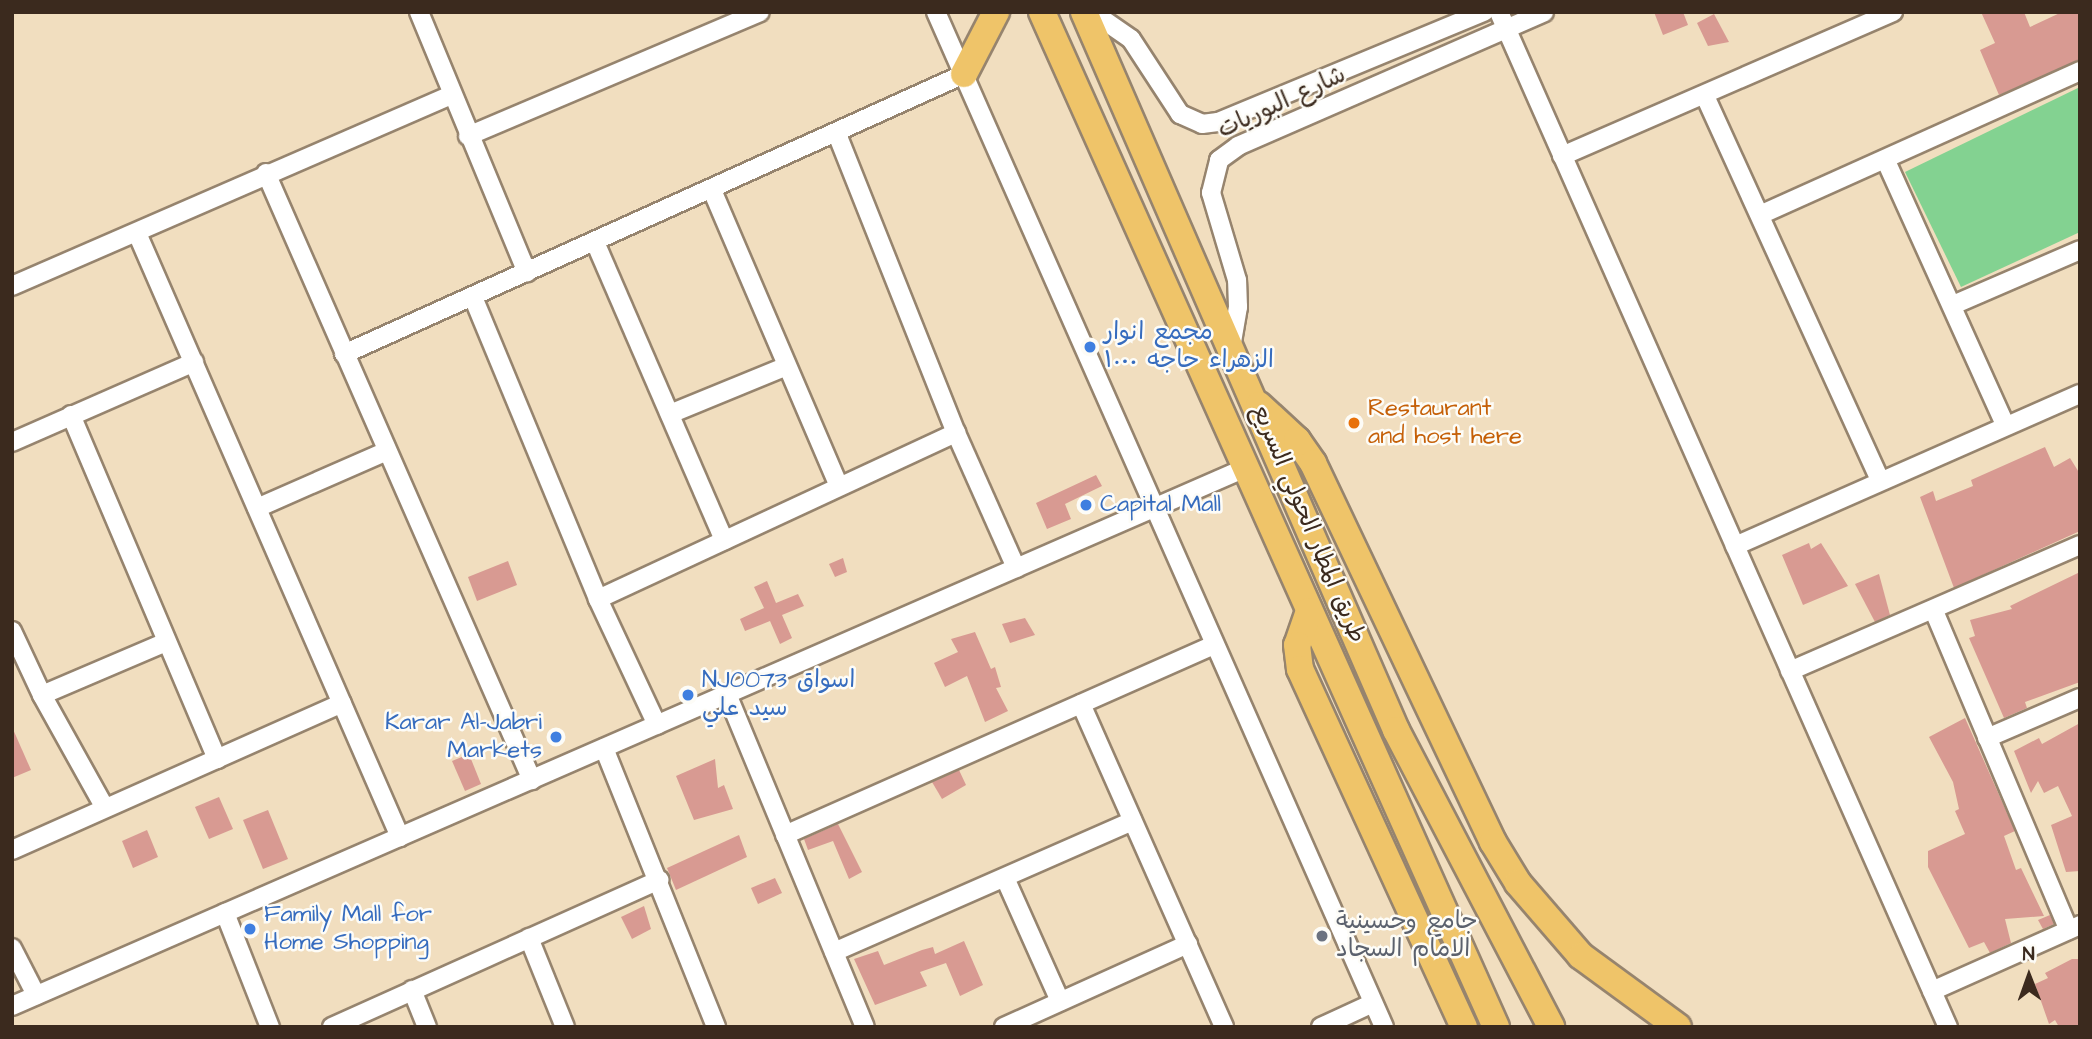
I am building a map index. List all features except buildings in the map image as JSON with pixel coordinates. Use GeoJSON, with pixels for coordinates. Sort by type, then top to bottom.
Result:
{"type":"FeatureCollection","features":[{"type":"Feature","properties":{"kind":"highway"},"geometry":{"type":"LineString","coordinates":[[964,74],[996,12]]}},
{"type":"Feature","properties":{"kind":"highway","name":"طريق المطار الحولي السريع"},"geometry":{"type":"LineString","coordinates":[[1042,12],[1496,1027]]}},
{"type":"Feature","properties":{"kind":"highway","name":"طريق المطار الحولي السريع"},"geometry":{"type":"LineString","coordinates":[[1084,12],[1396,730],[1551,1027]]}},
{"type":"Feature","properties":{"kind":"highway"},"geometry":{"type":"LineString","coordinates":[[1255,402],[1278,419],[1313,463],[1493,842],[1518,883],[1581,957],[1678,1027]]}},
{"type":"Feature","properties":{"kind":"highway"},"geometry":{"type":"LineString","coordinates":[[1309,611],[1297,645],[1300,669],[1464,1027]]}},
{"type":"Feature","properties":{"kind":"street"},"geometry":{"type":"LineString","coordinates":[[468,136],[760,12]]}},
{"type":"Feature","properties":{"kind":"street"},"geometry":{"type":"LineString","coordinates":[[936,12],[1384,1027]]}},
{"type":"Feature","properties":{"kind":"street","name":"شارع البوريات"},"geometry":{"type":"LineString","coordinates":[[1092,12],[1131,39],[1180,114],[1202,124],[1230,117],[1484,12]]}},
{"type":"Feature","properties":{"kind":"street","name":"شارع البوريات"},"geometry":{"type":"LineString","coordinates":[[1231,348],[1238,307],[1237,280],[1211,193],[1219,160],[1238,146],[1502,21],[1544,12]]}},
{"type":"Feature","properties":{"kind":"street"},"geometry":{"type":"LineString","coordinates":[[1562,156],[1706,96],[1893,12]]}},
{"type":"Feature","properties":{"kind":"street"},"geometry":{"type":"LineString","coordinates":[[422,13],[468,136],[527,273]]}},
{"type":"Feature","properties":{"kind":"street"},"geometry":{"type":"LineString","coordinates":[[1502,21],[1948,1027]]}},
{"type":"Feature","properties":{"kind":"street"},"geometry":{"type":"LineString","coordinates":[[1762,214],[1886,161],[2080,71]]}},
{"type":"Feature","properties":{"kind":"street"},"geometry":{"type":"LineString","coordinates":[[344,354],[837,134],[964,74]]}},
{"type":"Feature","properties":{"kind":"street"},"geometry":{"type":"LineString","coordinates":[[12,286],[137,233],[266,173],[452,95]]}},
{"type":"Feature","properties":{"kind":"street"},"geometry":{"type":"LineString","coordinates":[[1706,96],[1880,478]]}},
{"type":"Feature","properties":{"kind":"street"},"geometry":{"type":"LineString","coordinates":[[837,134],[956,433],[1016,568]]}},
{"type":"Feature","properties":{"kind":"street"},"geometry":{"type":"LineString","coordinates":[[1886,161],[2005,425]]}},
{"type":"Feature","properties":{"kind":"street"},"geometry":{"type":"LineString","coordinates":[[266,173],[532,780]]}},
{"type":"Feature","properties":{"kind":"street"},"geometry":{"type":"LineString","coordinates":[[712,190],[839,486]]}},
{"type":"Feature","properties":{"kind":"street"},"geometry":{"type":"LineString","coordinates":[[137,233],[400,837]]}},
{"type":"Feature","properties":{"kind":"street"},"geometry":{"type":"LineString","coordinates":[[595,242],[724,540]]}},
{"type":"Feature","properties":{"kind":"street"},"geometry":{"type":"LineString","coordinates":[[1953,305],[2080,250]]}},
{"type":"Feature","properties":{"kind":"street"},"geometry":{"type":"LineString","coordinates":[[473,297],[598,600],[657,725]]}},
{"type":"Feature","properties":{"kind":"street"},"geometry":{"type":"LineString","coordinates":[[12,442],[194,362]]}},
{"type":"Feature","properties":{"kind":"street"},"geometry":{"type":"LineString","coordinates":[[670,414],[787,366]]}},
{"type":"Feature","properties":{"kind":"street"},"geometry":{"type":"LineString","coordinates":[[1735,546],[1880,478],[2080,394]]}},
{"type":"Feature","properties":{"kind":"street"},"geometry":{"type":"LineString","coordinates":[[71,415],[217,759]]}},
{"type":"Feature","properties":{"kind":"street"},"geometry":{"type":"LineString","coordinates":[[598,600],[956,433]]}},
{"type":"Feature","properties":{"kind":"street"},"geometry":{"type":"LineString","coordinates":[[257,508],[387,451]]}},
{"type":"Feature","properties":{"kind":"street"},"geometry":{"type":"LineString","coordinates":[[12,1006],[1245,468]]}},
{"type":"Feature","properties":{"kind":"street"},"geometry":{"type":"LineString","coordinates":[[1790,671],[1934,611],[2080,545]]}},
{"type":"Feature","properties":{"kind":"street"},"geometry":{"type":"LineString","coordinates":[[1932,991],[2074,928],[1987,738],[1934,611]]}},
{"type":"Feature","properties":{"kind":"street"},"geometry":{"type":"LineString","coordinates":[[12,631],[41,695],[105,808]]}},
{"type":"Feature","properties":{"kind":"street"},"geometry":{"type":"LineString","coordinates":[[41,695],[166,642]]}},
{"type":"Feature","properties":{"kind":"street"},"geometry":{"type":"LineString","coordinates":[[785,835],[1214,645]]}},
{"type":"Feature","properties":{"kind":"street"},"geometry":{"type":"LineString","coordinates":[[727,694],[865,1027]]}},
{"type":"Feature","properties":{"kind":"street"},"geometry":{"type":"LineString","coordinates":[[1987,738],[2080,698]]}},
{"type":"Feature","properties":{"kind":"street"},"geometry":{"type":"LineString","coordinates":[[12,850],[342,703]]}},
{"type":"Feature","properties":{"kind":"street"},"geometry":{"type":"LineString","coordinates":[[1082,704],[1224,1027]]}},
{"type":"Feature","properties":{"kind":"street"},"geometry":{"type":"LineString","coordinates":[[604,748],[716,1027]]}},
{"type":"Feature","properties":{"kind":"street"},"geometry":{"type":"LineString","coordinates":[[834,952],[1133,821]]}},
{"type":"Feature","properties":{"kind":"street"},"geometry":{"type":"LineString","coordinates":[[1005,878],[1060,1001]]}},
{"type":"Feature","properties":{"kind":"street"},"geometry":{"type":"LineString","coordinates":[[332,1027],[659,880]]}},
{"type":"Feature","properties":{"kind":"street"},"geometry":{"type":"LineString","coordinates":[[225,913],[270,1027]]}},
{"type":"Feature","properties":{"kind":"street"},"geometry":{"type":"LineString","coordinates":[[529,938],[565,1027]]}},
{"type":"Feature","properties":{"kind":"street"},"geometry":{"type":"LineString","coordinates":[[1004,1027],[1188,944]]}},
{"type":"Feature","properties":{"kind":"street"},"geometry":{"type":"LineString","coordinates":[[12,948],[36,995]]}},
{"type":"Feature","properties":{"kind":"street"},"geometry":{"type":"LineString","coordinates":[[412,990],[427,1027]]}},
{"type":"Feature","properties":{"kind":"street"},"geometry":{"type":"LineString","coordinates":[[1321,1027],[1373,1003]]}},
{"type":"Feature","properties":{"kind":"green space"},"geometry":{"type":"Polygon","coordinates":[[[2080,87],[2080,232],[1961,287],[1905,172],[2080,87]]]}},
{"type":"Feature","properties":{"kind":"place","name":"مجمع انوار الزهراء حاجه ١٠٠٠"},"geometry":{"type":"Point","coordinates":[1090,347]}},
{"type":"Feature","properties":{"kind":"place","name":"Restaurant and host here"},"geometry":{"type":"Point","coordinates":[1354,423]}},
{"type":"Feature","properties":{"kind":"place","name":"Capital Mall"},"geometry":{"type":"Point","coordinates":[1086,505]}},
{"type":"Feature","properties":{"kind":"place","name":"NJ0073 اسواق سيد علي"},"geometry":{"type":"Point","coordinates":[688,695]}},
{"type":"Feature","properties":{"kind":"place","name":"Karar Al-Jabri Markets"},"geometry":{"type":"Point","coordinates":[556,737]}},
{"type":"Feature","properties":{"kind":"place","name":"Family Mall for Home Shopping"},"geometry":{"type":"Point","coordinates":[250,929]}},
{"type":"Feature","properties":{"kind":"place","name":"جامع وحسينية الامام السجاد"},"geometry":{"type":"Point","coordinates":[1322,936]}}]}
